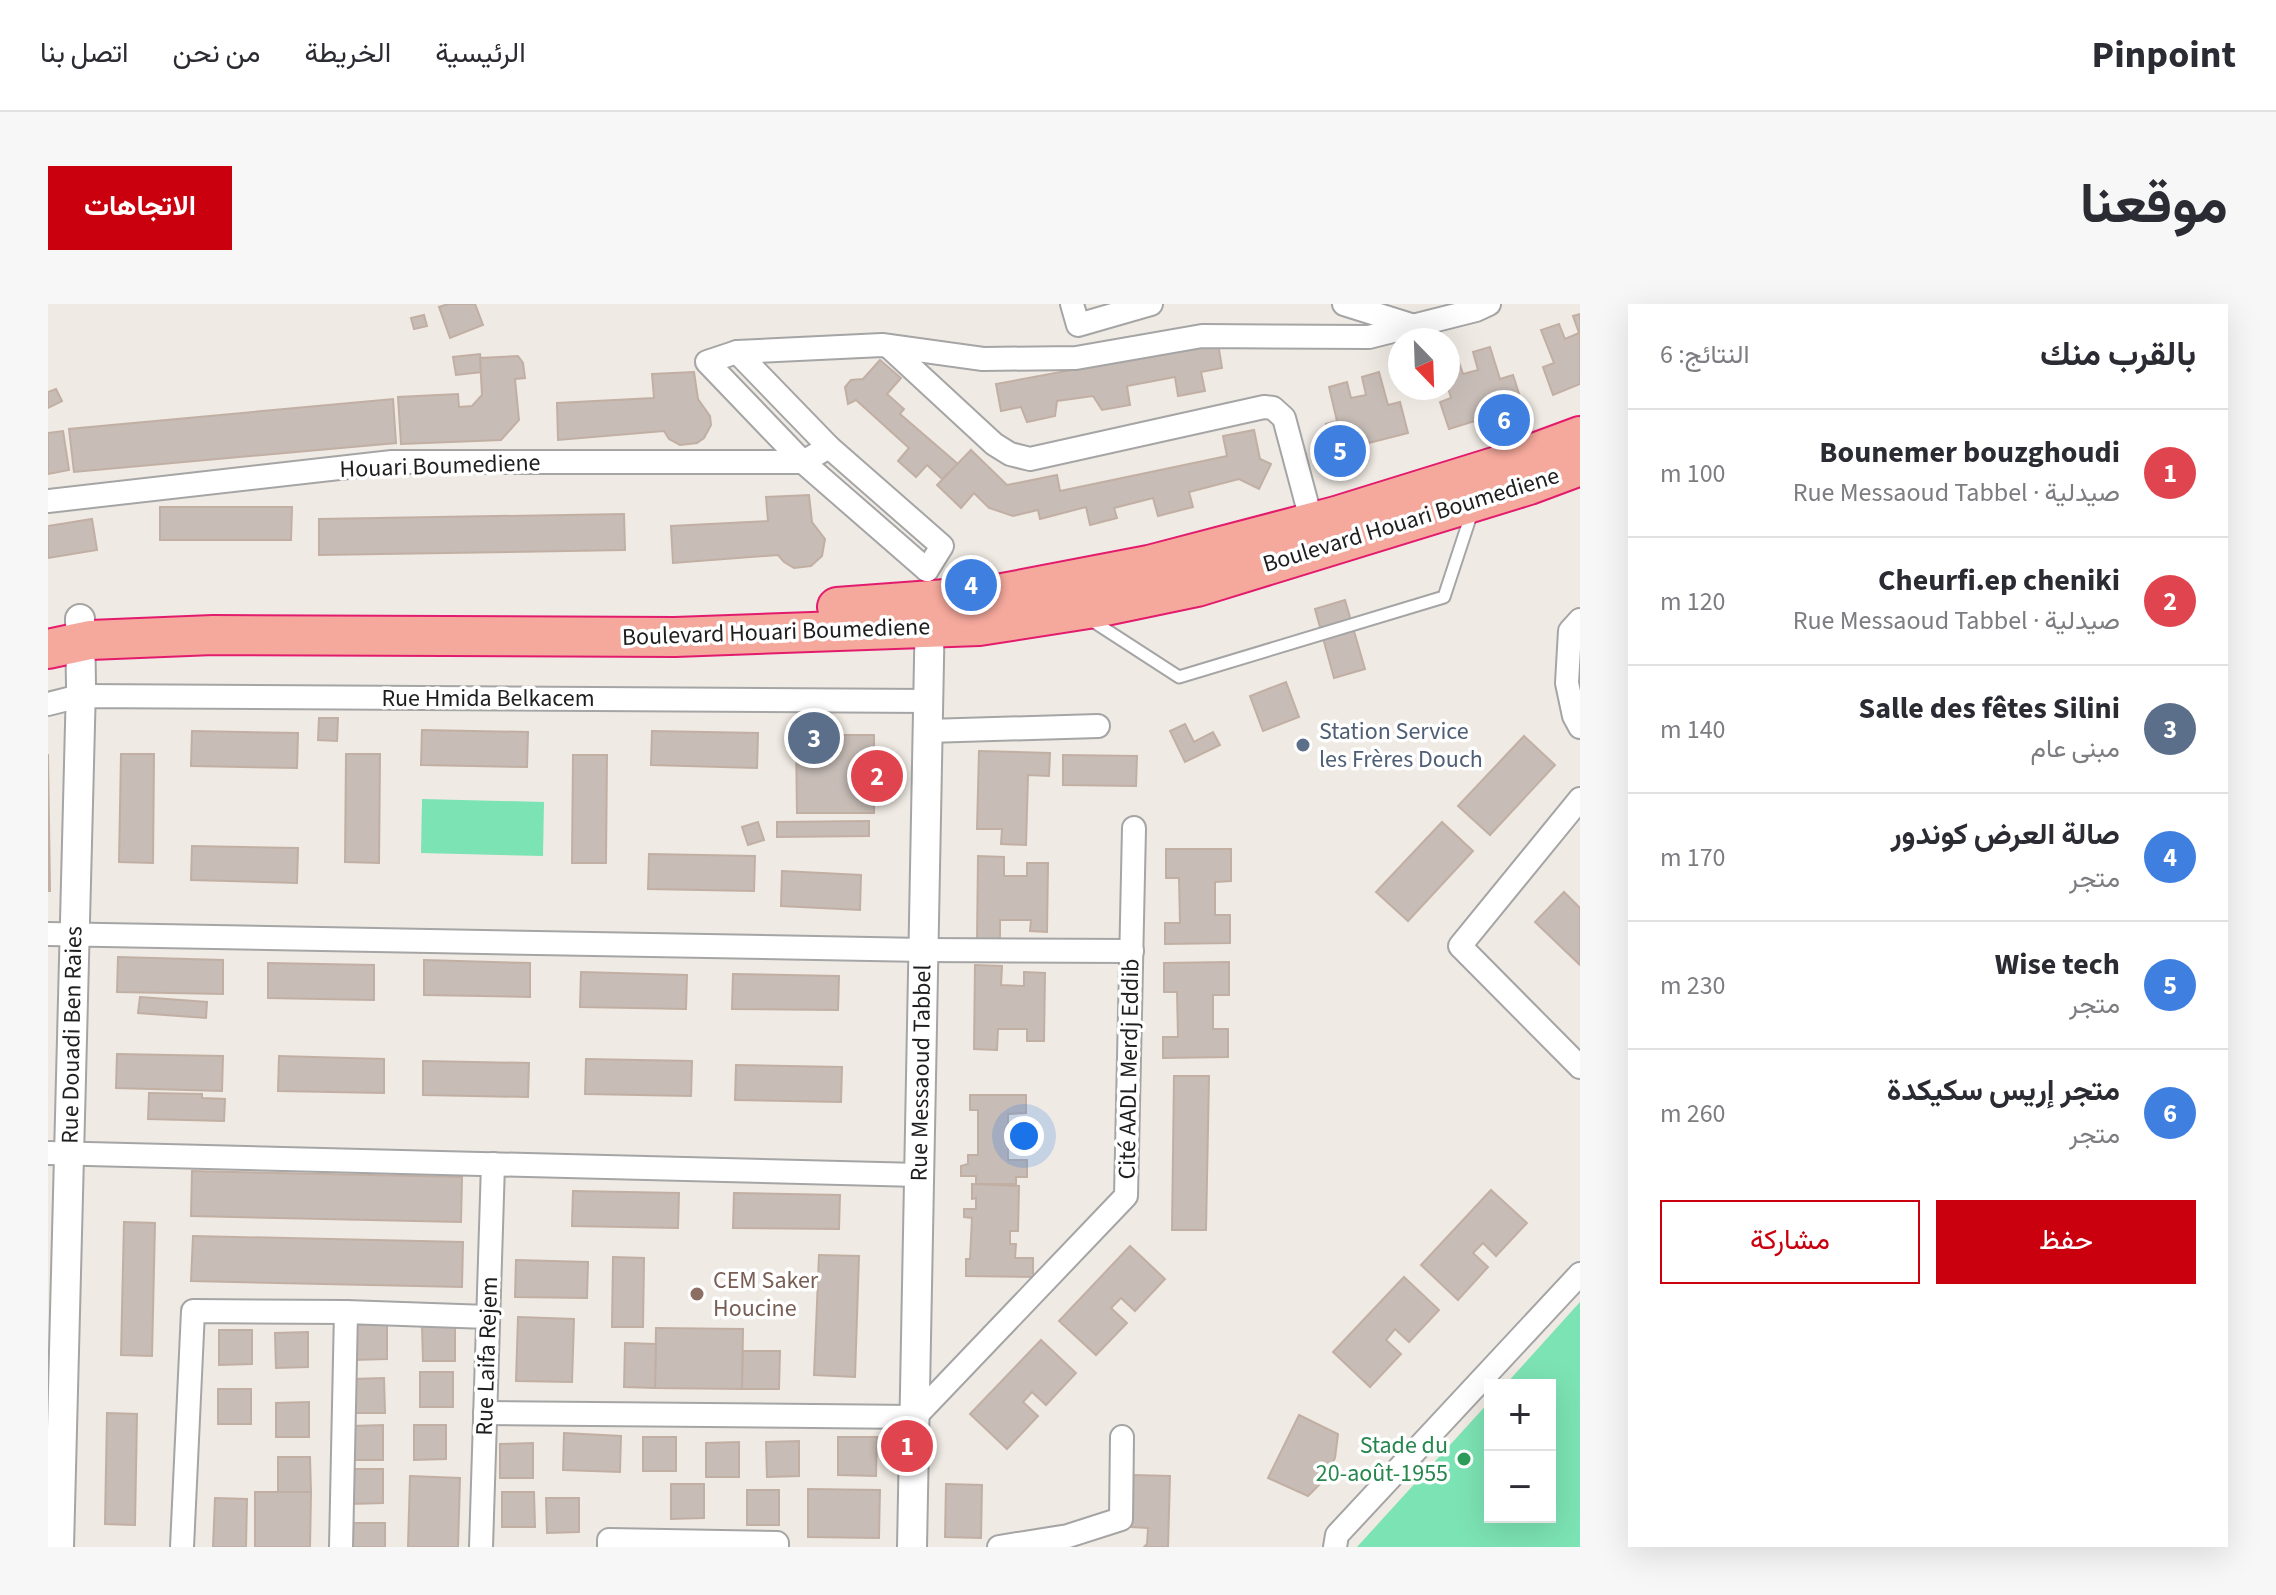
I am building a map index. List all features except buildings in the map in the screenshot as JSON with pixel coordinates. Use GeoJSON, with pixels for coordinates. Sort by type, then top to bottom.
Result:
{"type":"FeatureCollection","features":[{"type":"Feature","properties":{"kind":"highway","name":"Boulevard Houari Boumediene"},"geometry":{"type":"LineString","coordinates":[[64,633],[233,610],[741,614],[987,596],[1149,565],[1312,523],[1504,464],[1580,436]]}},
{"type":"Feature","properties":{"kind":"highway","name":"Boulevard Houari Boumediene"},"geometry":{"type":"LineString","coordinates":[[929,599],[979,626],[1077,611],[1197,587],[1475,502],[1580,466]]}},
{"type":"Feature","properties":{"kind":"street"},"geometry":{"type":"LineString","coordinates":[[1072,304],[1078,325],[1151,304]]}},
{"type":"Feature","properties":{"kind":"street"},"geometry":{"type":"LineString","coordinates":[[1344,304],[1414,326]]}},
{"type":"Feature","properties":{"kind":"street"},"geometry":{"type":"LineString","coordinates":[[929,599],[707,362],[737,352],[888,346],[983,359],[1076,358],[1202,336],[1369,337],[1489,304]]}},
{"type":"Feature","properties":{"kind":"street"},"geometry":{"type":"LineString","coordinates":[[888,346],[994,444],[1010,454],[1030,459],[1264,407],[1273,408],[1284,418],[1312,523]]}},
{"type":"Feature","properties":{"kind":"street"},"geometry":{"type":"LineString","coordinates":[[737,352],[829,447],[942,546],[929,599]]}},
{"type":"Feature","properties":{"kind":"street","name":"Houari Boumediene"},"geometry":{"type":"LineString","coordinates":[[48,501],[392,462],[803,462],[829,447]]}},
{"type":"Feature","properties":{"kind":"street","name":"Rue Messaoud Tabbel"},"geometry":{"type":"LineString","coordinates":[[912,1547],[929,599]]}},
{"type":"Feature","properties":{"kind":"street"},"geometry":{"type":"LineString","coordinates":[[1580,620],[1570,631],[1567,683],[1574,716],[1580,727]]}},
{"type":"Feature","properties":{"kind":"street","name":"Rue Douadi Ben Raies"},"geometry":{"type":"LineString","coordinates":[[59,1547],[56,1333],[61,934],[80,696],[64,633]]}},
{"type":"Feature","properties":{"kind":"street","name":"Rue Hmida Belkacem"},"geometry":{"type":"LineString","coordinates":[[48,704],[80,696],[929,701]]}},
{"type":"Feature","properties":{"kind":"street"},"geometry":{"type":"LineString","coordinates":[[928,731],[1098,726]]}},
{"type":"Feature","properties":{"kind":"street"},"geometry":{"type":"LineString","coordinates":[[1580,799],[1460,946],[1580,1067]]}},
{"type":"Feature","properties":{"kind":"street","name":"Cité AADL Merdj Eddib"},"geometry":{"type":"LineString","coordinates":[[915,1417],[1126,1196],[1134,828]]}},
{"type":"Feature","properties":{"kind":"street"},"geometry":{"type":"LineString","coordinates":[[61,934],[1132,951]]}},
{"type":"Feature","properties":{"kind":"street"},"geometry":{"type":"LineString","coordinates":[[58,1154],[919,1175]]}},
{"type":"Feature","properties":{"kind":"street","name":"Rue Laifa Rejem"},"geometry":{"type":"LineString","coordinates":[[481,1547],[493,1164]]}},
{"type":"Feature","properties":{"kind":"street"},"geometry":{"type":"LineString","coordinates":[[1335,1547],[1337,1535],[1580,1274]]}},
{"type":"Feature","properties":{"kind":"street"},"geometry":{"type":"LineString","coordinates":[[182,1547],[193,1311],[488,1317]]}},
{"type":"Feature","properties":{"kind":"street"},"geometry":{"type":"LineString","coordinates":[[341,1547],[346,1312]]}},
{"type":"Feature","properties":{"kind":"street"},"geometry":{"type":"LineString","coordinates":[[485,1413],[915,1417]]}},
{"type":"Feature","properties":{"kind":"street"},"geometry":{"type":"LineString","coordinates":[[999,1547],[1068,1536],[1121,1519],[1122,1437]]}},
{"type":"Feature","properties":{"kind":"street"},"geometry":{"type":"LineString","coordinates":[[609,1547],[609,1540],[777,1543],[777,1547]]}},
{"type":"Feature","properties":{"kind":"street"},"geometry":{"type":"LineString","coordinates":[[912,1547],[919,1547]]}},
{"type":"Feature","properties":{"kind":"lane"},"geometry":{"type":"LineString","coordinates":[[1077,611],[1179,677],[1444,597],[1475,502]]}},
{"type":"Feature","properties":{"kind":"green space"},"geometry":{"type":"Polygon","coordinates":[[[422,799],[544,802],[543,856],[421,853],[422,799]]]}},
{"type":"Feature","properties":{"kind":"green space","name":"Stade du 20-août-1955"},"geometry":{"type":"Polygon","coordinates":[[[1580,1302],[1580,1547],[1357,1547],[1484,1408],[1484,1523],[1556,1523],[1556,1379],[1510,1379],[1580,1302]]]}},
{"type":"Feature","properties":{"kind":"place","name":"متجر إريس سكيكدة"},"geometry":{"type":"Point","coordinates":[1504,420]}},
{"type":"Feature","properties":{"kind":"place","name":"Wise tech"},"geometry":{"type":"Point","coordinates":[1340,451]}},
{"type":"Feature","properties":{"kind":"place","name":"صالة العرض كوندور"},"geometry":{"type":"Point","coordinates":[971,585]}},
{"type":"Feature","properties":{"kind":"place","name":"Salle des fêtes Silini"},"geometry":{"type":"Point","coordinates":[814,738]}},
{"type":"Feature","properties":{"kind":"place","name":"Station Service les Frères Douch"},"geometry":{"type":"Point","coordinates":[1303,745]}},
{"type":"Feature","properties":{"kind":"place","name":"Cheurfi.ep cheniki"},"geometry":{"type":"Point","coordinates":[877,776]}},
{"type":"Feature","properties":{"kind":"place","name":"CEM Saker Houcine"},"geometry":{"type":"Point","coordinates":[697,1294]}},
{"type":"Feature","properties":{"kind":"place","name":"Bounemer bouzghoudi"},"geometry":{"type":"Point","coordinates":[907,1446]}},
{"type":"Feature","properties":{"kind":"place","name":"Stade du 20-août-1955"},"geometry":{"type":"Point","coordinates":[1464,1459]}}]}
